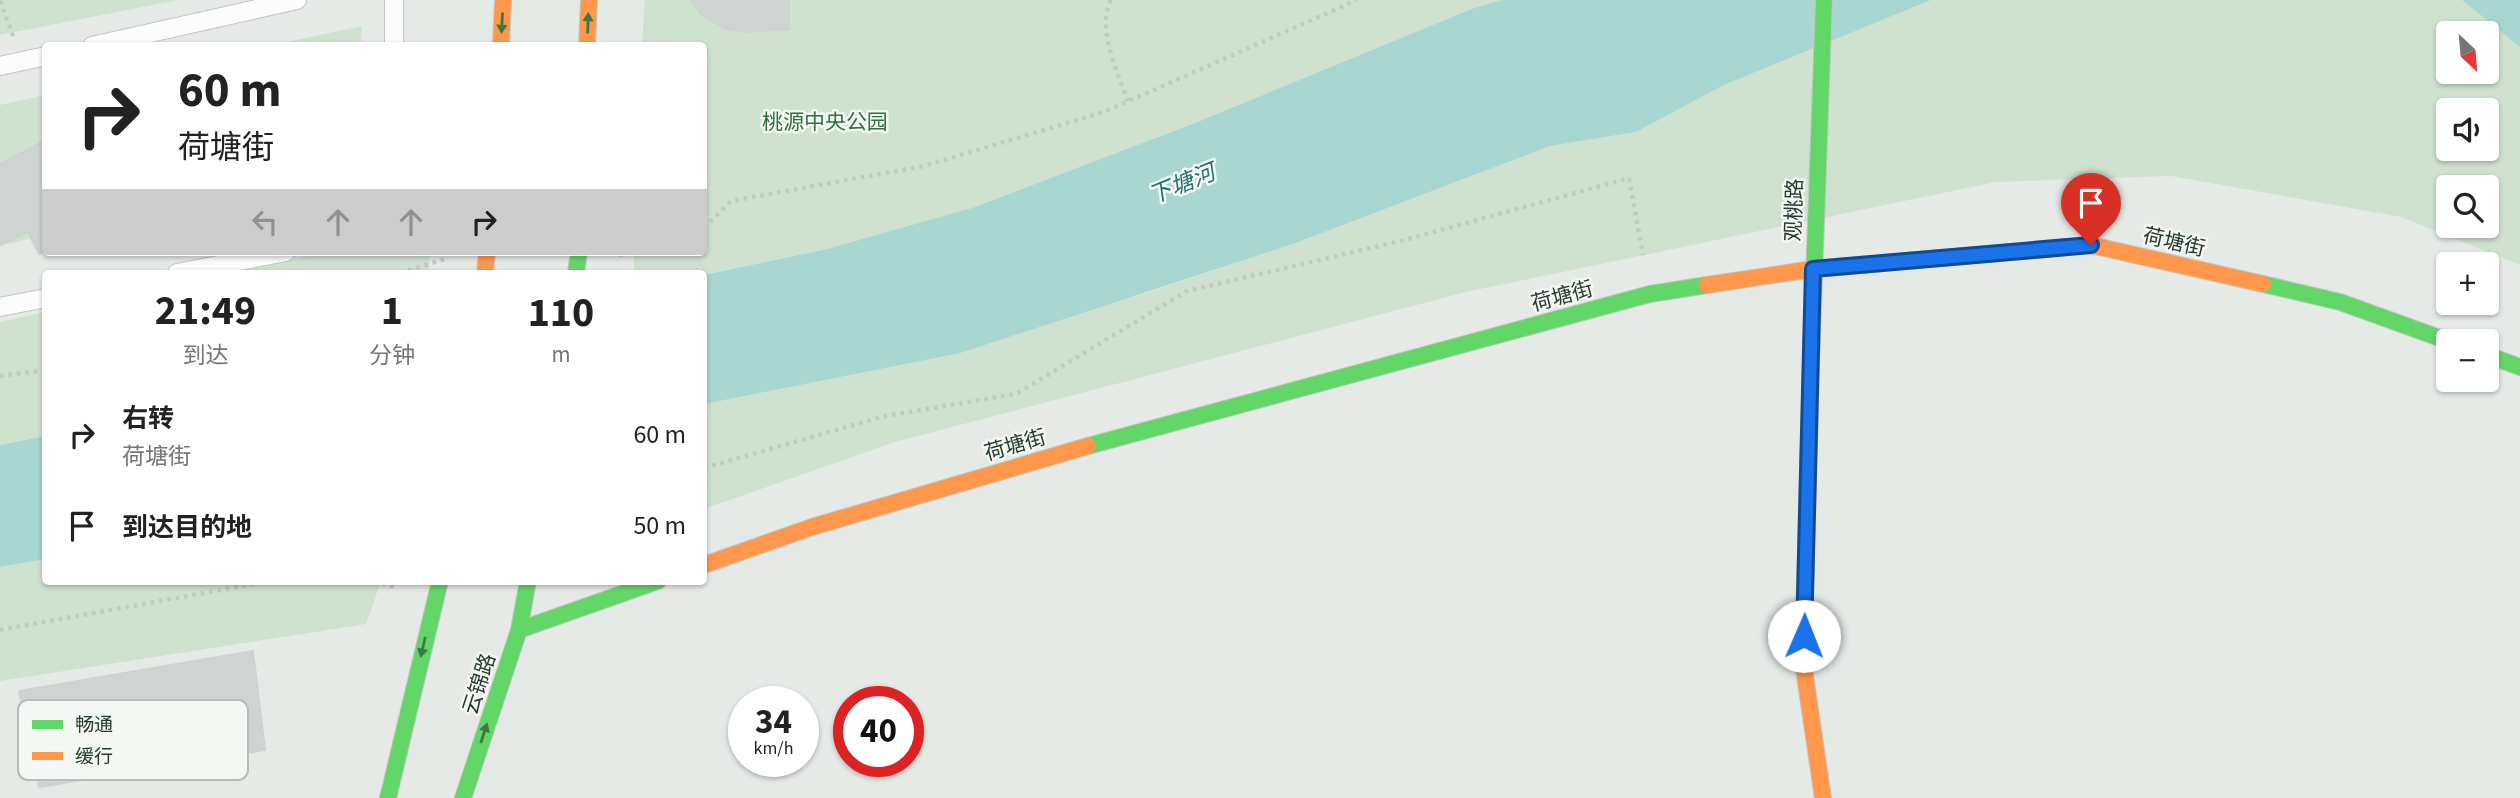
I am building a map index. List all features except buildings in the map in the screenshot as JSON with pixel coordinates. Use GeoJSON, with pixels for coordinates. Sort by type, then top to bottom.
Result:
{"type":"FeatureCollection","features":[{"type":"Feature","properties":{"kind":"street"},"geometry":{"type":"LineString","coordinates":[[501,42],[503,0]]}},
{"type":"Feature","properties":{"kind":"street"},"geometry":{"type":"LineString","coordinates":[[587,42],[589,0]]}},
{"type":"Feature","properties":{"kind":"street","name":"观桃路"},"geometry":{"type":"LineString","coordinates":[[1824,4],[1813,269],[1803,662],[1824,798]]}},
{"type":"Feature","properties":{"kind":"street","name":"荷塘街"},"geometry":{"type":"LineString","coordinates":[[707,564],[812,527],[1137,432],[1650,294],[1813,269],[2091,245],[2340,302],[2436,337]]}},
{"type":"Feature","properties":{"kind":"street"},"geometry":{"type":"LineString","coordinates":[[2499,359],[2520,367]]}},
{"type":"Feature","properties":{"kind":"street"},"geometry":{"type":"LineString","coordinates":[[388,798],[439,585]]}},
{"type":"Feature","properties":{"kind":"street","name":"云锦路"},"geometry":{"type":"LineString","coordinates":[[463,798],[519,630],[527,585]]}},
{"type":"Feature","properties":{"kind":"street"},"geometry":{"type":"LineString","coordinates":[[519,630],[647,585]]}},
{"type":"Feature","properties":{"kind":"lane"},"geometry":{"type":"LineString","coordinates":[[110,42],[297,0]]}},
{"type":"Feature","properties":{"kind":"lane"},"geometry":{"type":"LineString","coordinates":[[394,0],[394,42]]}},
{"type":"Feature","properties":{"kind":"lane"},"geometry":{"type":"LineString","coordinates":[[0,66],[42,57]]}},
{"type":"Feature","properties":{"kind":"lane"},"geometry":{"type":"LineString","coordinates":[[193,270],[265,256]]}},
{"type":"Feature","properties":{"kind":"lane"},"geometry":{"type":"LineString","coordinates":[[0,307],[42,299]]}},
{"type":"Feature","properties":{"kind":"path"},"geometry":{"type":"LineString","coordinates":[[1111,0],[1105,10],[1109,45],[1128,101]]}},
{"type":"Feature","properties":{"kind":"path"},"geometry":{"type":"LineString","coordinates":[[707,225],[731,201],[924,166],[1104,112],[1357,0]]}},
{"type":"Feature","properties":{"kind":"path"},"geometry":{"type":"LineString","coordinates":[[707,467],[885,416],[1016,394],[1187,291],[1405,240],[1629,178],[1650,294]]}},
{"type":"Feature","properties":{"kind":"path"},"geometry":{"type":"LineString","coordinates":[[409,270],[452,256]]}},
{"type":"Feature","properties":{"kind":"path"},"geometry":{"type":"LineString","coordinates":[[0,376],[42,371]]}},
{"type":"Feature","properties":{"kind":"path"},"geometry":{"type":"LineString","coordinates":[[0,630],[248,585]]}},
{"type":"Feature","properties":{"kind":"green space"},"geometry":{"type":"Polygon","coordinates":[[[0,0],[178,0],[0,35],[0,0]]]}},
{"type":"Feature","properties":{"kind":"green space","name":"桃源中央公园"},"geometry":{"type":"Polygon","coordinates":[[[645,0],[1502,0],[1474,8],[1195,123],[975,207],[827,249],[707,274],[707,270],[634,270],[634,256],[707,256],[707,42],[642,42],[645,0]]]}},
{"type":"Feature","properties":{"kind":"green space"},"geometry":{"type":"Polygon","coordinates":[[[1931,0],[2462,0],[2488,21],[2436,21],[2436,84],[2499,84],[2499,30],[2520,47],[2520,265],[2499,257],[2499,252],[2488,252],[2453,238],[2499,238],[2499,175],[2436,175],[2436,231],[2401,217],[2171,176],[1996,182],[1466,292],[895,442],[707,508],[707,399],[1140,295],[1293,244],[1550,146],[1636,132],[1724,85],[1931,0]]]}},
{"type":"Feature","properties":{"kind":"green space"},"geometry":{"type":"Polygon","coordinates":[[[362,26],[361,42],[287,42],[362,26]]]}},
{"type":"Feature","properties":{"kind":"green space"},"geometry":{"type":"Polygon","coordinates":[[[42,96],[42,236],[0,246],[0,105],[42,96]]]}},
{"type":"Feature","properties":{"kind":"green space"},"geometry":{"type":"Polygon","coordinates":[[[308,256],[430,256],[429,270],[243,270],[308,256]]]}},
{"type":"Feature","properties":{"kind":"green space"},"geometry":{"type":"Polygon","coordinates":[[[42,313],[42,437],[0,445],[0,322],[42,313]]]}},
{"type":"Feature","properties":{"kind":"green space"},"geometry":{"type":"Polygon","coordinates":[[[42,560],[42,585],[380,585],[366,624],[0,681],[0,567],[42,560]]]}},
{"type":"Feature","properties":{"kind":"water","name":"下塘河"},"geometry":{"type":"Polygon","coordinates":[[[1502,0],[1931,0],[1724,85],[1636,132],[1550,146],[1293,244],[960,353],[707,403],[707,274],[827,249],[975,207],[1195,123],[1474,8],[1502,0]]]}},
{"type":"Feature","properties":{"kind":"water"},"geometry":{"type":"Polygon","coordinates":[[[2462,0],[2520,0],[2520,47],[2499,30],[2499,21],[2488,21],[2462,0]]]}},
{"type":"Feature","properties":{"kind":"water"},"geometry":{"type":"Polygon","coordinates":[[[42,437],[42,560],[0,567],[0,445],[42,437]]]}},
{"type":"Feature","properties":{"kind":"traffic: fast"},"geometry":{"type":"LineString","coordinates":[[1811,361],[1824,0]]}},
{"type":"Feature","properties":{"kind":"traffic: fast"},"geometry":{"type":"LineString","coordinates":[[576,270],[578,256]]}},
{"type":"Feature","properties":{"kind":"traffic: fast"},"geometry":{"type":"LineString","coordinates":[[2263,284],[2340,302],[2436,337]]}},
{"type":"Feature","properties":{"kind":"traffic: fast"},"geometry":{"type":"LineString","coordinates":[[1088,446],[1650,294],[1707,285]]}},
{"type":"Feature","properties":{"kind":"traffic: fast"},"geometry":{"type":"LineString","coordinates":[[2499,359],[2520,367]]}},
{"type":"Feature","properties":{"kind":"traffic: fast"},"geometry":{"type":"LineString","coordinates":[[388,798],[439,585]]}},
{"type":"Feature","properties":{"kind":"traffic: fast"},"geometry":{"type":"LineString","coordinates":[[463,798],[519,630],[527,585]]}},
{"type":"Feature","properties":{"kind":"traffic: fast"},"geometry":{"type":"LineString","coordinates":[[519,630],[647,585]]}},
{"type":"Feature","properties":{"kind":"traffic: slow"},"geometry":{"type":"LineString","coordinates":[[501,42],[503,0]]}},
{"type":"Feature","properties":{"kind":"traffic: slow"},"geometry":{"type":"LineString","coordinates":[[587,42],[589,0]]}},
{"type":"Feature","properties":{"kind":"traffic: slow"},"geometry":{"type":"LineString","coordinates":[[1707,285],[1813,269],[2091,245],[2263,284]]}},
{"type":"Feature","properties":{"kind":"traffic: slow"},"geometry":{"type":"LineString","coordinates":[[485,270],[487,256]]}},
{"type":"Feature","properties":{"kind":"traffic: slow"},"geometry":{"type":"LineString","coordinates":[[1811,361],[1803,662],[1823,798]]}},
{"type":"Feature","properties":{"kind":"traffic: slow"},"geometry":{"type":"LineString","coordinates":[[707,564],[812,527],[1088,446]]}},
{"type":"Feature","properties":{"kind":"route"},"geometry":{"type":"LineString","coordinates":[[1804,636],[1813,269],[2091,245]]}}]}
